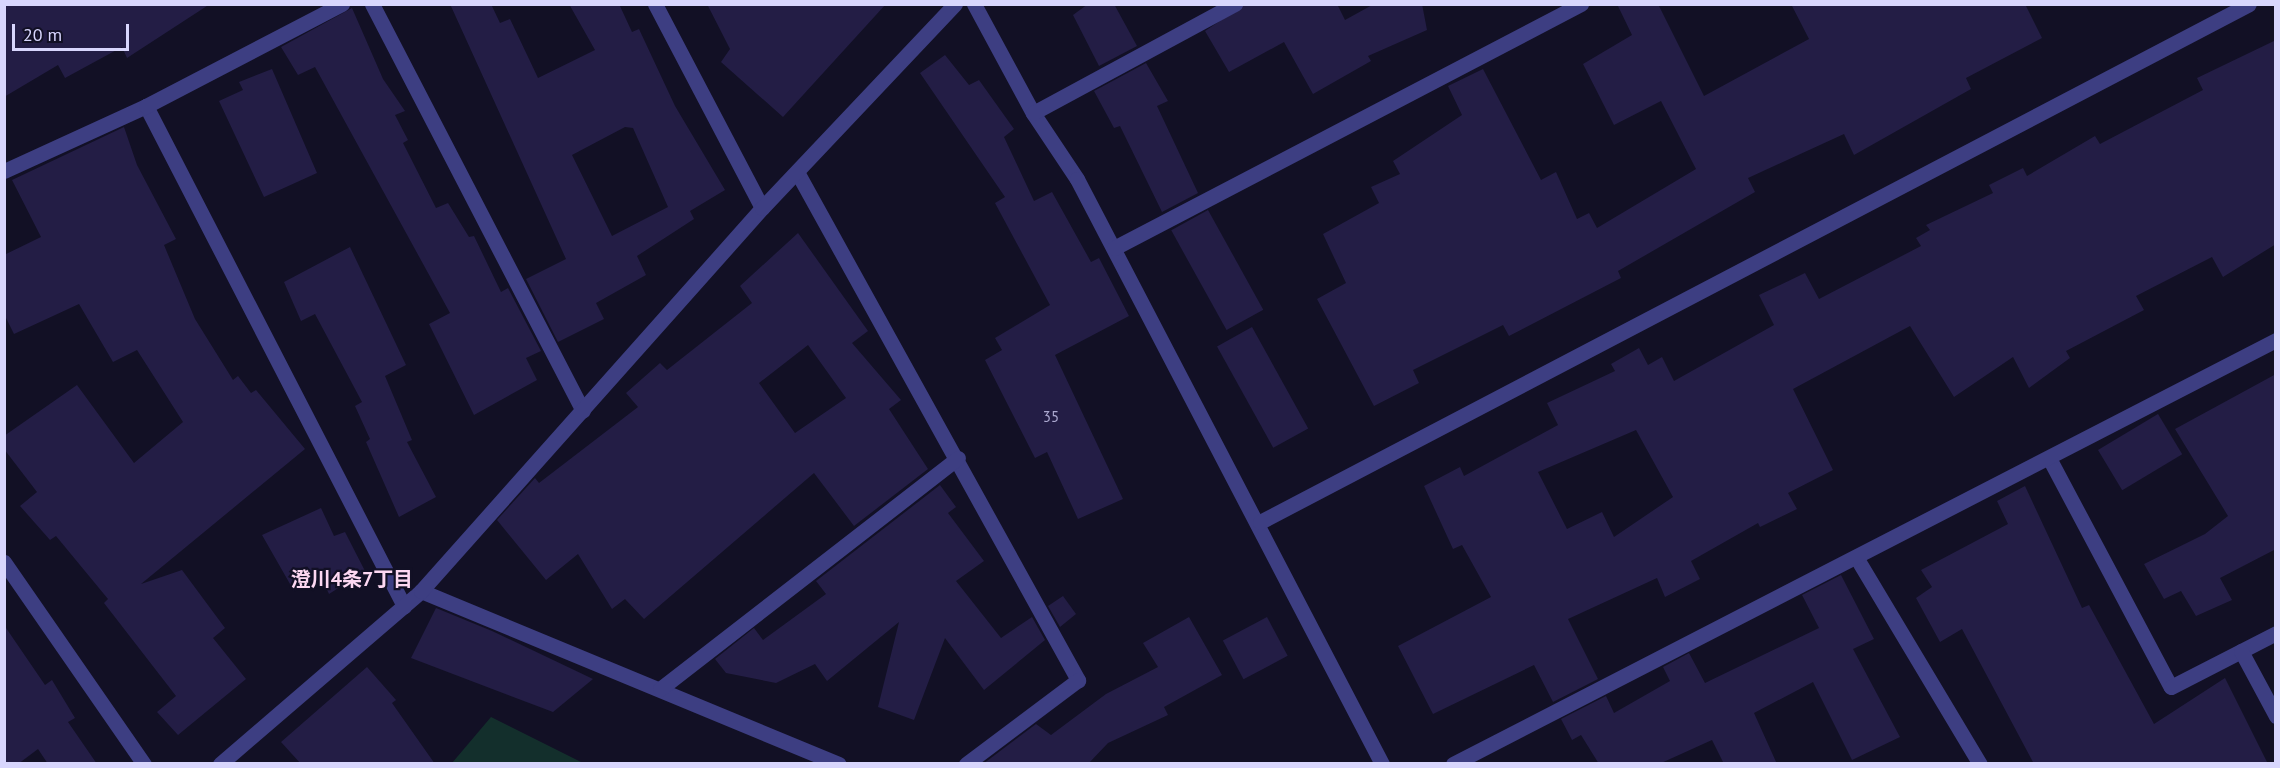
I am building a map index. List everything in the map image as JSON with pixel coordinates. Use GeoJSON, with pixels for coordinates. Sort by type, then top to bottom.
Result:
{"type":"FeatureCollection","features":[{"type":"Feature","properties":{"kind":"street"},"geometry":{"type":"LineString","coordinates":[[4,171],[146,106],[342,4]]}},
{"type":"Feature","properties":{"kind":"street"},"geometry":{"type":"LineString","coordinates":[[372,4],[583,411]]}},
{"type":"Feature","properties":{"kind":"street"},"geometry":{"type":"LineString","coordinates":[[655,4],[762,208]]}},
{"type":"Feature","properties":{"kind":"street"},"geometry":{"type":"LineString","coordinates":[[220,764],[421,591],[762,208],[955,4]]}},
{"type":"Feature","properties":{"kind":"street"},"geometry":{"type":"LineString","coordinates":[[974,4],[1033,113],[1114,248],[1260,522],[1382,764]]}},
{"type":"Feature","properties":{"kind":"street"},"geometry":{"type":"LineString","coordinates":[[1033,113],[1236,4]]}},
{"type":"Feature","properties":{"kind":"street"},"geometry":{"type":"LineString","coordinates":[[1114,248],[1581,4]]}},
{"type":"Feature","properties":{"kind":"street"},"geometry":{"type":"LineString","coordinates":[[1260,522],[2249,4]]}},
{"type":"Feature","properties":{"kind":"street"},"geometry":{"type":"LineString","coordinates":[[146,106],[404,606]]}},
{"type":"Feature","properties":{"kind":"street"},"geometry":{"type":"LineString","coordinates":[[797,172],[958,459],[1078,680],[966,764]]}},
{"type":"Feature","properties":{"kind":"street"},"geometry":{"type":"LineString","coordinates":[[1463,762],[2276,340]]}},
{"type":"Feature","properties":{"kind":"street"},"geometry":{"type":"LineString","coordinates":[[2049,458],[2171,687],[2276,633]]}},
{"type":"Feature","properties":{"kind":"street"},"geometry":{"type":"LineString","coordinates":[[660,689],[958,459]]}},
{"type":"Feature","properties":{"kind":"street"},"geometry":{"type":"LineString","coordinates":[[1856,557],[1980,764]]}},
{"type":"Feature","properties":{"kind":"street"},"geometry":{"type":"LineString","coordinates":[[4,562],[144,764]]}},
{"type":"Feature","properties":{"kind":"street"},"geometry":{"type":"LineString","coordinates":[[421,591],[839,764]]}},
{"type":"Feature","properties":{"kind":"street"},"geometry":{"type":"LineString","coordinates":[[2241,651],[2276,716]]}},
{"type":"Feature","properties":{"kind":"green space"},"geometry":{"type":"Polygon","coordinates":[[[491,717],[583,763],[452,763],[491,717]]]}},
{"type":"Feature","properties":{"kind":"building"},"geometry":{"type":"Polygon","coordinates":[[[4,4],[210,4],[127,58],[122,47],[65,78],[58,65],[4,97],[4,4]]]}},
{"type":"Feature","properties":{"kind":"building"},"geometry":{"type":"Polygon","coordinates":[[[450,4],[491,4],[500,23],[510,19],[538,78],[595,50],[569,4],[619,4],[632,32],[639,29],[675,106],[725,190],[690,211],[694,219],[637,256],[646,275],[596,303],[604,319],[558,342],[526,279],[566,259],[450,4]],[[625,127],[572,155],[612,236],[668,207],[633,128],[625,127]]]}},
{"type":"Feature","properties":{"kind":"building"},"geometry":{"type":"Polygon","coordinates":[[[707,4],[886,4],[783,117],[721,62],[730,49],[707,4]]]}},
{"type":"Feature","properties":{"kind":"building"},"geometry":{"type":"Polygon","coordinates":[[[1088,4],[1114,4],[1137,46],[1099,66],[1073,15],[1088,4]]]}},
{"type":"Feature","properties":{"kind":"building"},"geometry":{"type":"Polygon","coordinates":[[[1245,4],[1337,4],[1345,20],[1374,4],[1422,4],[1427,30],[1368,56],[1371,61],[1313,94],[1284,42],[1229,72],[1205,31],[1245,4]]]}},
{"type":"Feature","properties":{"kind":"building"},"geometry":{"type":"Polygon","coordinates":[[[1617,4],[1658,4],[1704,96],[1809,39],[1791,4],[2025,4],[2042,38],[1966,78],[1971,89],[1854,155],[1844,134],[1748,178],[1755,192],[1618,271],[1621,278],[1509,336],[1503,325],[1413,370],[1419,383],[1374,406],[1317,299],[1346,283],[1323,234],[1379,203],[1371,187],[1400,174],[1393,161],[1462,115],[1448,86],[1483,69],[1541,180],[1556,172],[1577,219],[1589,213],[1597,228],[1696,169],[1661,101],[1614,125],[1583,64],[1632,35],[1617,4]]]}},
{"type":"Feature","properties":{"kind":"building"},"geometry":{"type":"Polygon","coordinates":[[[352,8],[383,79],[405,111],[395,115],[408,140],[403,143],[436,208],[448,203],[469,237],[474,236],[501,292],[508,288],[541,351],[526,358],[537,380],[474,415],[429,324],[450,313],[315,67],[298,75],[281,47],[352,8]]]}},
{"type":"Feature","properties":{"kind":"building"},"geometry":{"type":"Polygon","coordinates":[[[2276,40],[2276,244],[2223,277],[2212,257],[2136,296],[2144,310],[2066,351],[2070,358],[2029,388],[2013,357],[1954,397],[1910,326],[1793,389],[1833,470],[1788,493],[1797,509],[1760,527],[1758,523],[1691,561],[1700,579],[1665,597],[1657,578],[1568,619],[1598,679],[1553,702],[1534,665],[1433,714],[1398,646],[1491,597],[1462,545],[1453,549],[1424,486],[1460,467],[1464,476],[1558,425],[1547,403],[1615,371],[1611,364],[1639,348],[1648,365],[1662,357],[1674,381],[1774,325],[1759,295],[1805,273],[1819,299],[1921,246],[1916,238],[1930,230],[1926,225],[1993,193],[1989,185],[2023,168],[2027,176],[2095,136],[2100,144],[2203,90],[2197,78],[2276,40]],[[1636,430],[1538,472],[1567,529],[1602,512],[1614,537],[1673,497],[1636,430]]]}},
{"type":"Feature","properties":{"kind":"building"},"geometry":{"type":"Polygon","coordinates":[[[945,55],[969,85],[979,80],[1014,129],[1004,137],[1034,201],[1052,192],[1091,262],[1099,258],[1129,316],[1055,355],[1123,499],[1078,519],[1047,452],[1035,458],[985,360],[1002,350],[995,338],[1050,305],[995,203],[1005,197],[920,73],[945,55]]]}},
{"type":"Feature","properties":{"kind":"building"},"geometry":{"type":"Polygon","coordinates":[[[1146,63],[1168,101],[1157,106],[1198,193],[1162,212],[1120,126],[1114,128],[1094,91],[1146,63]]]}},
{"type":"Feature","properties":{"kind":"building"},"geometry":{"type":"Polygon","coordinates":[[[272,69],[317,173],[264,197],[219,101],[243,90],[239,82],[272,69]]]}},
{"type":"Feature","properties":{"kind":"building"},"geometry":{"type":"Polygon","coordinates":[[[124,127],[137,165],[176,239],[164,245],[195,319],[233,380],[238,376],[251,393],[256,390],[305,449],[141,584],[182,570],[225,628],[213,638],[246,679],[178,735],[157,712],[176,696],[104,603],[108,599],[56,536],[50,540],[20,506],[37,492],[4,449],[4,436],[77,385],[134,463],[183,422],[137,350],[113,362],[79,304],[14,334],[4,314],[4,255],[41,237],[12,180],[124,127]]]}},
{"type":"Feature","properties":{"kind":"building"},"geometry":{"type":"Polygon","coordinates":[[[1208,210],[1263,310],[1227,330],[1171,230],[1208,210]]]}},
{"type":"Feature","properties":{"kind":"building"},"geometry":{"type":"Polygon","coordinates":[[[798,233],[868,331],[852,343],[901,400],[889,409],[928,469],[854,526],[814,473],[644,619],[625,599],[612,609],[578,554],[546,580],[497,520],[535,478],[539,483],[638,407],[626,393],[660,363],[667,370],[752,303],[740,286],[798,233]],[[808,345],[759,383],[795,433],[846,398],[808,345]]]}},
{"type":"Feature","properties":{"kind":"building"},"geometry":{"type":"Polygon","coordinates":[[[350,247],[406,365],[385,376],[412,440],[407,442],[436,497],[399,517],[366,442],[370,439],[355,406],[362,402],[315,314],[301,321],[284,282],[350,247]]]}},
{"type":"Feature","properties":{"kind":"building"},"geometry":{"type":"Polygon","coordinates":[[[1252,327],[1308,428],[1273,448],[1217,346],[1252,327]]]}},
{"type":"Feature","properties":{"kind":"building"},"geometry":{"type":"Polygon","coordinates":[[[2276,374],[2276,549],[2220,578],[2232,600],[2196,616],[2181,591],[2164,599],[2144,564],[2205,534],[2228,516],[2175,429],[2276,374]]]}},
{"type":"Feature","properties":{"kind":"building"},"geometry":{"type":"Polygon","coordinates":[[[2158,414],[2182,454],[2122,490],[2098,450],[2158,414]]]}},
{"type":"Feature","properties":{"kind":"building"},"geometry":{"type":"Polygon","coordinates":[[[940,485],[956,507],[948,513],[984,561],[956,581],[1001,638],[1032,617],[1045,640],[984,690],[945,638],[914,720],[878,707],[899,622],[827,681],[815,664],[776,683],[726,673],[715,659],[754,628],[763,640],[826,594],[816,581],[940,485]]]}},
{"type":"Feature","properties":{"kind":"building"},"geometry":{"type":"Polygon","coordinates":[[[2025,486],[2082,608],[2089,605],[2154,724],[2225,678],[2268,764],[2034,764],[1962,629],[1940,642],[1916,598],[1932,587],[1921,570],[2008,524],[1997,501],[2025,486]]]}},
{"type":"Feature","properties":{"kind":"building"},"geometry":{"type":"Polygon","coordinates":[[[321,508],[334,536],[345,532],[365,571],[329,594],[320,575],[294,591],[262,535],[321,508]]]}},
{"type":"Feature","properties":{"kind":"building"},"geometry":{"type":"Polygon","coordinates":[[[1841,575],[1874,639],[1853,649],[1900,737],[1852,760],[1813,682],[1754,713],[1777,764],[1724,764],[1712,740],[1659,764],[1599,764],[1581,735],[1572,740],[1561,719],[1606,696],[1614,713],[1670,681],[1663,667],[1689,653],[1705,683],[1819,628],[1802,595],[1841,575]]]}},
{"type":"Feature","properties":{"kind":"building"},"geometry":{"type":"Polygon","coordinates":[[[1063,596],[1076,614],[1060,627],[1048,606],[1063,596]]]}},
{"type":"Feature","properties":{"kind":"building"},"geometry":{"type":"Polygon","coordinates":[[[436,608],[492,631],[593,679],[553,712],[411,658],[436,608]]]}},
{"type":"Feature","properties":{"kind":"building"},"geometry":{"type":"Polygon","coordinates":[[[1189,617],[1222,675],[1164,707],[1168,715],[1108,743],[1088,764],[983,764],[1036,724],[1051,735],[1106,694],[1158,667],[1143,643],[1189,617]]]}},
{"type":"Feature","properties":{"kind":"building"},"geometry":{"type":"Polygon","coordinates":[[[1267,617],[1288,656],[1244,679],[1223,640],[1267,617]]]}},
{"type":"Feature","properties":{"kind":"building"},"geometry":{"type":"Polygon","coordinates":[[[4,625],[45,685],[52,680],[75,718],[68,722],[97,764],[48,764],[38,749],[18,764],[4,764],[4,625]]]}},
{"type":"Feature","properties":{"kind":"building"},"geometry":{"type":"Polygon","coordinates":[[[367,667],[396,700],[392,703],[435,764],[301,764],[281,742],[367,667]]]}},
{"type":"Feature","properties":{"kind":"district","name":"澄川4条7丁目"},"geometry":{"type":"Point","coordinates":[352,579]}}]}
